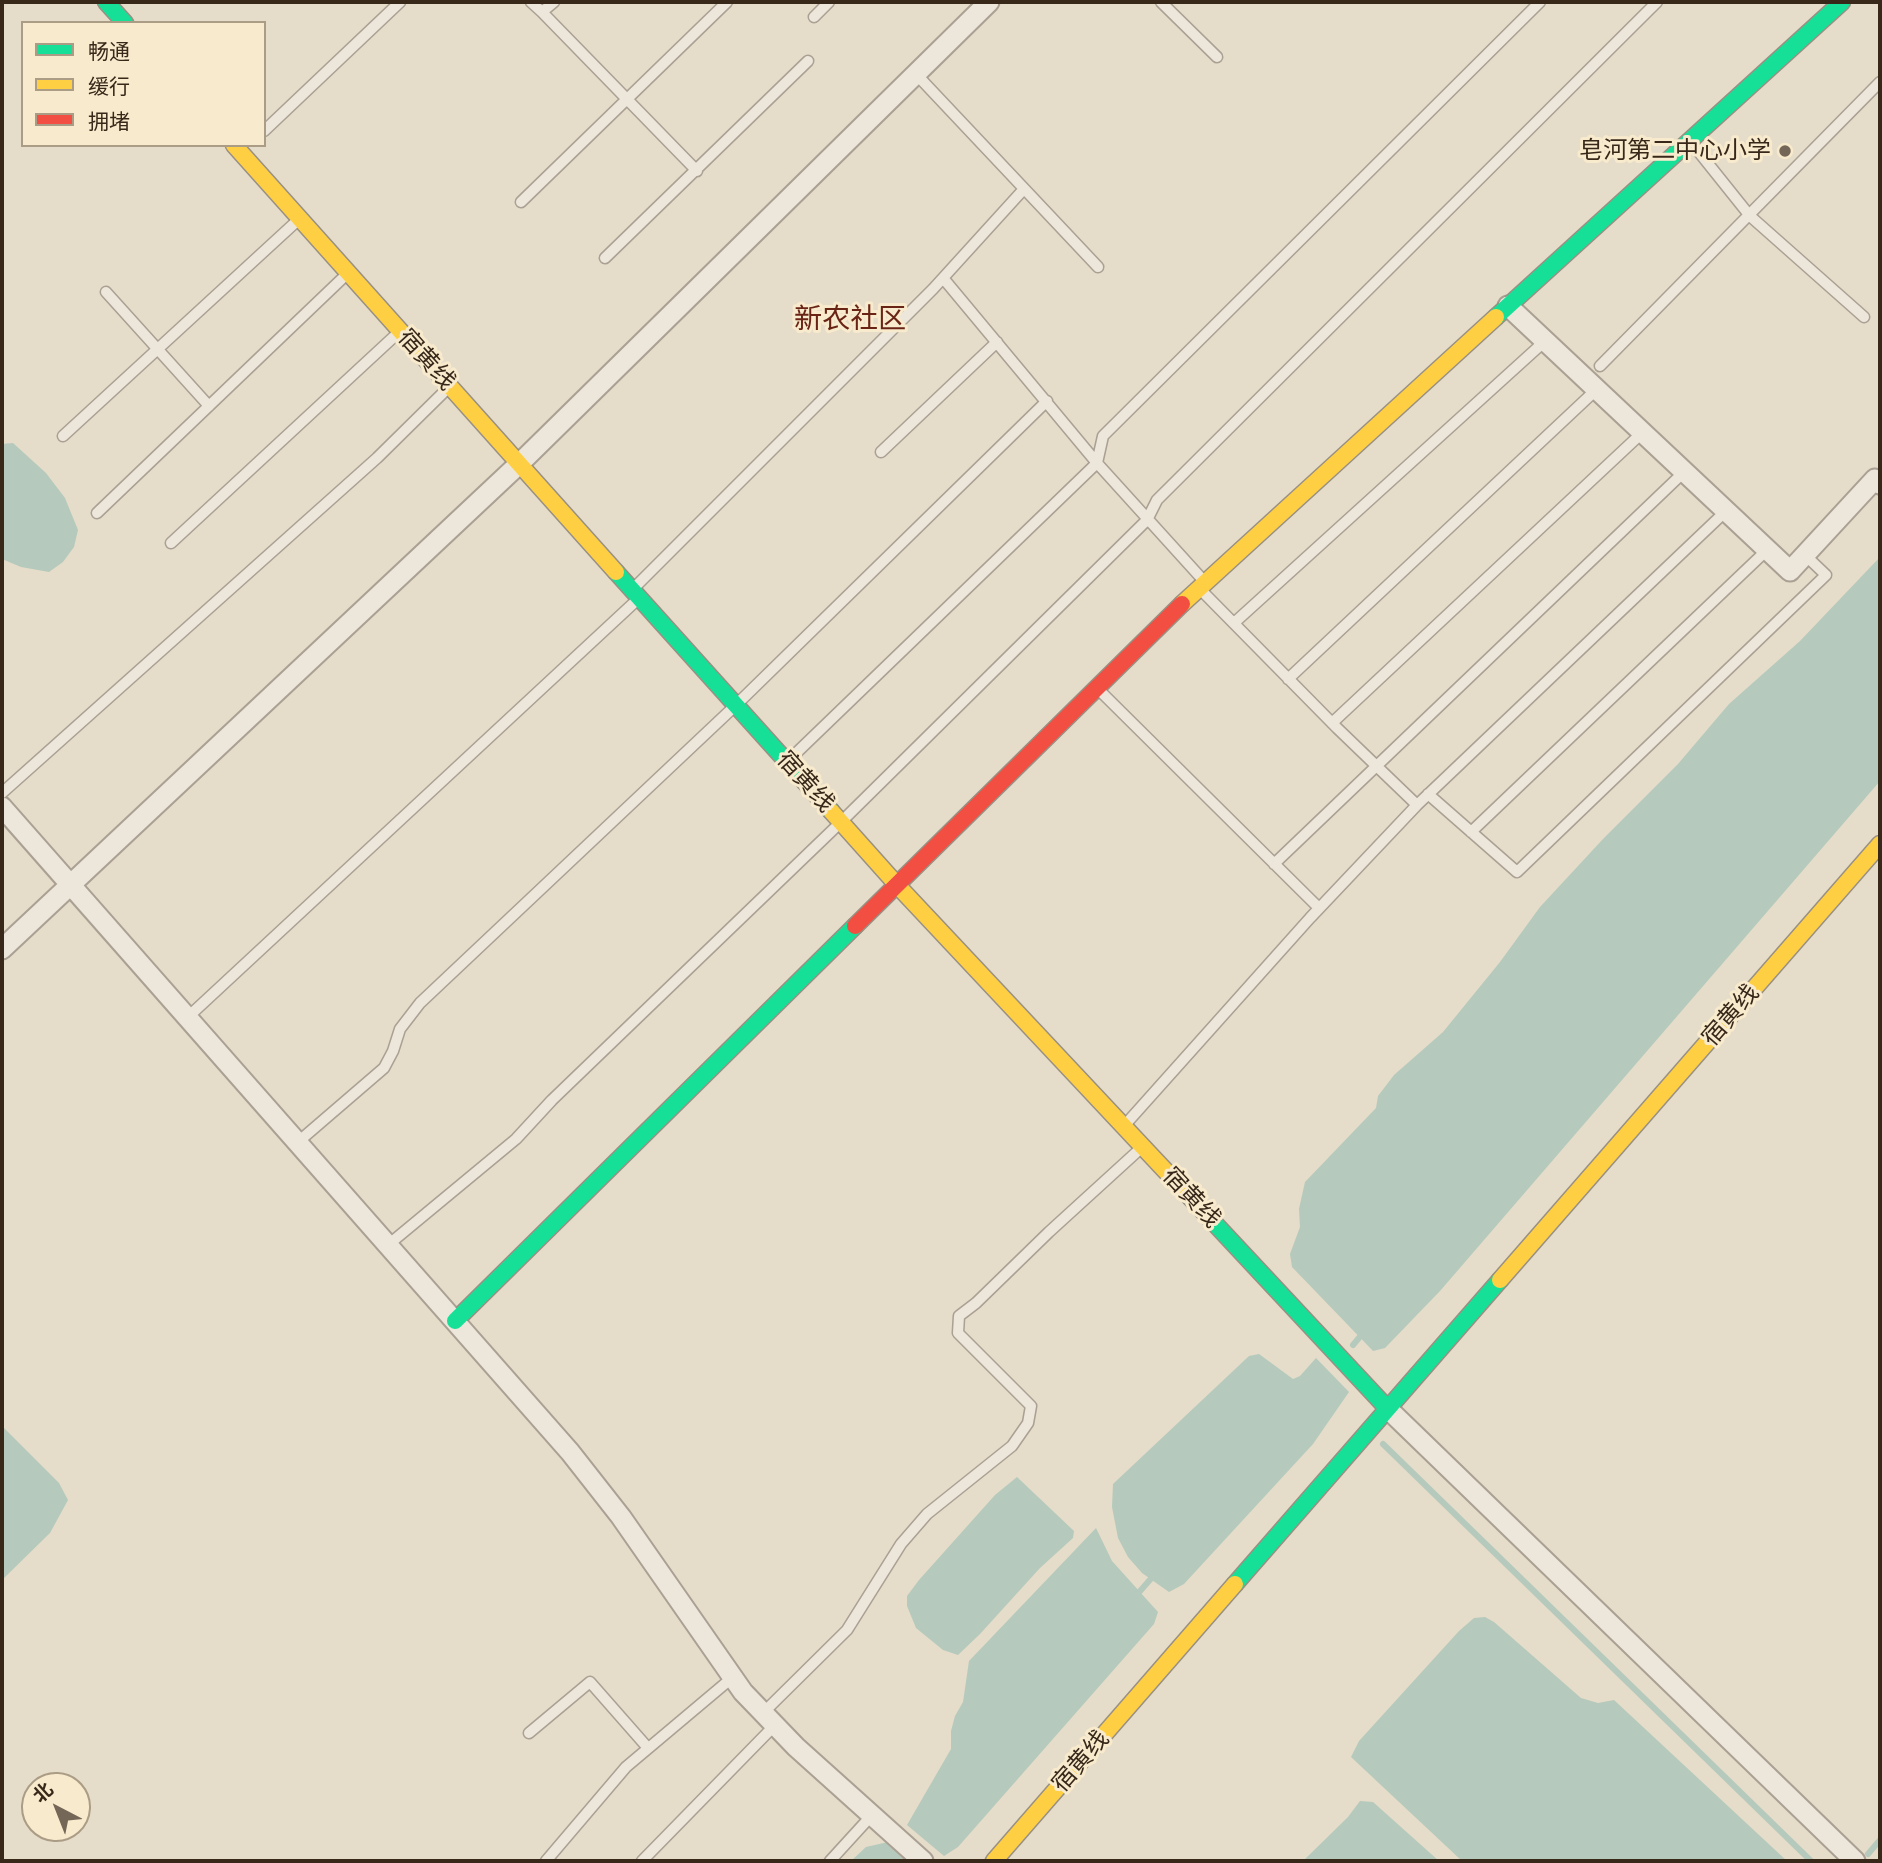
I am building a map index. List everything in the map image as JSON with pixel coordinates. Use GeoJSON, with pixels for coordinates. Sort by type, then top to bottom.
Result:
{"type":"FeatureCollection","features":[{"type":"Feature","properties":{"kind":"main road"},"geometry":{"type":"LineString","coordinates":[[106,2],[123,21]]}},
{"type":"Feature","properties":{"kind":"main road"},"geometry":{"type":"LineString","coordinates":[[456,1321],[1202,585],[1842,2]]}},
{"type":"Feature","properties":{"kind":"main road","name":"宿黄线"},"geometry":{"type":"LineString","coordinates":[[241,148],[348,273],[898,886],[1387,1408]]}},
{"type":"Feature","properties":{"kind":"main road","name":"宿黄线"},"geometry":{"type":"LineString","coordinates":[[994,1861],[1880,844]]}},
{"type":"Feature","properties":{"kind":"street"},"geometry":{"type":"LineString","coordinates":[[2,948],[519,464],[989,2]]}},
{"type":"Feature","properties":{"kind":"street"},"geometry":{"type":"LineString","coordinates":[[1508,306],[1790,571],[1878,479]]}},
{"type":"Feature","properties":{"kind":"street"},"geometry":{"type":"LineString","coordinates":[[2,807],[570,1452],[621,1517],[733,1677],[769,1719],[796,1747],[923,1861]]}},
{"type":"Feature","properties":{"kind":"street"},"geometry":{"type":"LineString","coordinates":[[1387,1408],[1855,1861]]}},
{"type":"Feature","properties":{"kind":"lane"},"geometry":{"type":"LineString","coordinates":[[266,129],[400,2]]}},
{"type":"Feature","properties":{"kind":"lane"},"geometry":{"type":"LineString","coordinates":[[531,2],[697,171]]}},
{"type":"Feature","properties":{"kind":"lane"},"geometry":{"type":"LineString","coordinates":[[542,12],[554,2]]}},
{"type":"Feature","properties":{"kind":"lane"},"geometry":{"type":"LineString","coordinates":[[521,202],[727,2]]}},
{"type":"Feature","properties":{"kind":"lane"},"geometry":{"type":"LineString","coordinates":[[814,17],[829,2]]}},
{"type":"Feature","properties":{"kind":"lane"},"geometry":{"type":"LineString","coordinates":[[1161,2],[1217,57]]}},
{"type":"Feature","properties":{"kind":"lane"},"geometry":{"type":"LineString","coordinates":[[787,762],[1097,463],[1102,436],[1540,2]]}},
{"type":"Feature","properties":{"kind":"lane"},"geometry":{"type":"LineString","coordinates":[[388,1245],[516,1139],[552,1100],[841,822],[1147,520],[1157,500],[1657,2]]}},
{"type":"Feature","properties":{"kind":"lane"},"geometry":{"type":"LineString","coordinates":[[605,258],[808,61]]}},
{"type":"Feature","properties":{"kind":"lane"},"geometry":{"type":"LineString","coordinates":[[915,74],[1098,267]]}},
{"type":"Feature","properties":{"kind":"lane"},"geometry":{"type":"LineString","coordinates":[[1600,366],[1880,82]]}},
{"type":"Feature","properties":{"kind":"lane"},"geometry":{"type":"LineString","coordinates":[[1689,141],[1750,216],[1864,317]]}},
{"type":"Feature","properties":{"kind":"lane"},"geometry":{"type":"LineString","coordinates":[[188,1017],[636,594],[943,278],[1023,190]]}},
{"type":"Feature","properties":{"kind":"lane"},"geometry":{"type":"LineString","coordinates":[[63,436],[300,219]]}},
{"type":"Feature","properties":{"kind":"lane"},"geometry":{"type":"LineString","coordinates":[[97,513],[348,273]]}},
{"type":"Feature","properties":{"kind":"lane"},"geometry":{"type":"LineString","coordinates":[[943,278],[1234,624],[1418,805]]}},
{"type":"Feature","properties":{"kind":"lane"},"geometry":{"type":"LineString","coordinates":[[106,292],[209,406]]}},
{"type":"Feature","properties":{"kind":"lane"},"geometry":{"type":"LineString","coordinates":[[171,543],[400,331]]}},
{"type":"Feature","properties":{"kind":"lane"},"geometry":{"type":"LineString","coordinates":[[1234,624],[1545,341]]}},
{"type":"Feature","properties":{"kind":"lane"},"geometry":{"type":"LineString","coordinates":[[881,452],[997,342]]}},
{"type":"Feature","properties":{"kind":"lane"},"geometry":{"type":"LineString","coordinates":[[2,793],[377,458],[449,386]]}},
{"type":"Feature","properties":{"kind":"lane"},"geometry":{"type":"LineString","coordinates":[[1288,679],[1597,389]]}},
{"type":"Feature","properties":{"kind":"lane"},"geometry":{"type":"LineString","coordinates":[[298,1142],[384,1068],[400,1029],[420,1003],[736,705],[1046,401]]}},
{"type":"Feature","properties":{"kind":"lane"},"geometry":{"type":"LineString","coordinates":[[1332,723],[1643,432]]}},
{"type":"Feature","properties":{"kind":"lane"},"geometry":{"type":"LineString","coordinates":[[1274,864],[1684,472]]}},
{"type":"Feature","properties":{"kind":"lane"},"geometry":{"type":"LineString","coordinates":[[1124,1126],[1319,908],[1428,794],[1726,511]]}},
{"type":"Feature","properties":{"kind":"lane"},"geometry":{"type":"LineString","coordinates":[[1471,832],[1767,550]]}},
{"type":"Feature","properties":{"kind":"lane"},"geometry":{"type":"LineString","coordinates":[[1428,794],[1517,872],[1826,575],[1805,555]]}},
{"type":"Feature","properties":{"kind":"lane"},"geometry":{"type":"LineString","coordinates":[[1097,688],[1319,908]]}},
{"type":"Feature","properties":{"kind":"lane"},"geometry":{"type":"LineString","coordinates":[[642,1861],[848,1630],[901,1544],[927,1514],[1012,1446],[1028,1423],[1031,1406],[958,1333],[959,1316],[1143,1147]]}},
{"type":"Feature","properties":{"kind":"lane"},"geometry":{"type":"LineString","coordinates":[[550,1860],[626,1767],[733,1677]]}},
{"type":"Feature","properties":{"kind":"lane"},"geometry":{"type":"LineString","coordinates":[[529,1732],[590,1682],[648,1748]]}},
{"type":"Feature","properties":{"kind":"lane"},"geometry":{"type":"LineString","coordinates":[[830,1861],[872,1815]]}},
{"type":"Feature","properties":{"kind":"shaded area"},"geometry":{"type":"Polygon","coordinates":[[[13,443],[46,473],[65,498],[78,530],[74,547],[63,562],[49,572],[21,567],[2,559],[2,444],[13,443]]]}},
{"type":"Feature","properties":{"kind":"shaded area"},"geometry":{"type":"Polygon","coordinates":[[[1880,557],[1880,781],[1440,1291],[1385,1348],[1373,1351],[1292,1267],[1290,1254],[1300,1227],[1299,1209],[1305,1182],[1376,1108],[1378,1096],[1394,1075],[1443,1032],[1500,962],[1540,907],[1678,764],[1729,704],[1800,641],[1880,557]]]}},
{"type":"Feature","properties":{"kind":"shaded area"},"geometry":{"type":"Polygon","coordinates":[[[1259,1354],[1293,1379],[1300,1376],[1316,1358],[1349,1392],[1313,1444],[1184,1584],[1169,1592],[1142,1573],[1128,1557],[1118,1538],[1112,1507],[1113,1484],[1249,1356],[1259,1354]]]}},
{"type":"Feature","properties":{"kind":"shaded area"},"geometry":{"type":"Polygon","coordinates":[[[2,1426],[59,1483],[68,1500],[50,1533],[2,1580],[2,1426]]]}},
{"type":"Feature","properties":{"kind":"shaded area"},"geometry":{"type":"Polygon","coordinates":[[[1017,1477],[1074,1531],[1073,1538],[1040,1568],[958,1655],[943,1650],[916,1628],[907,1606],[907,1596],[995,1495],[1017,1477]]]}},
{"type":"Feature","properties":{"kind":"shaded area"},"geometry":{"type":"Polygon","coordinates":[[[1096,1528],[1112,1561],[1158,1612],[1154,1624],[958,1847],[944,1856],[907,1825],[951,1749],[951,1731],[963,1702],[969,1661],[1096,1528]]]}},
{"type":"Feature","properties":{"kind":"shaded area"},"geometry":{"type":"Polygon","coordinates":[[[1485,1617],[1581,1698],[1598,1703],[1614,1700],[1787,1861],[1462,1861],[1351,1757],[1359,1741],[1459,1631],[1474,1618],[1485,1617]]]}},
{"type":"Feature","properties":{"kind":"shaded area"},"geometry":{"type":"Polygon","coordinates":[[[1360,1801],[1373,1802],[1439,1861],[1303,1861],[1348,1817],[1360,1801]]]}},
{"type":"Feature","properties":{"kind":"shaded area"},"geometry":{"type":"Polygon","coordinates":[[[888,1842],[909,1861],[851,1861],[866,1847],[888,1842]]]}},
{"type":"Feature","properties":{"kind":"waterway"},"geometry":{"type":"LineString","coordinates":[[1353,1345],[1363,1333]]}},
{"type":"Feature","properties":{"kind":"waterway"},"geometry":{"type":"LineString","coordinates":[[1383,1444],[1811,1861]]}},
{"type":"Feature","properties":{"kind":"waterway"},"geometry":{"type":"LineString","coordinates":[[1134,1598],[1155,1574]]}},
{"type":"Feature","properties":{"kind":"waterway"},"geometry":{"type":"LineString","coordinates":[[1868,1854],[1880,1840]]}},
{"type":"Feature","properties":{"kind":"traffic: fast"},"geometry":{"type":"LineString","coordinates":[[106,2],[123,21]]}},
{"type":"Feature","properties":{"kind":"traffic: fast"},"geometry":{"type":"LineString","coordinates":[[1496,317],[1842,2]]}},
{"type":"Feature","properties":{"kind":"traffic: fast"},"geometry":{"type":"LineString","coordinates":[[616,572],[831,811]]}},
{"type":"Feature","properties":{"kind":"traffic: fast"},"geometry":{"type":"LineString","coordinates":[[455,1321],[855,926]]}},
{"type":"Feature","properties":{"kind":"traffic: fast"},"geometry":{"type":"LineString","coordinates":[[1190,1197],[1387,1408]]}},
{"type":"Feature","properties":{"kind":"traffic: fast"},"geometry":{"type":"LineString","coordinates":[[1235,1584],[1500,1280]]}},
{"type":"Feature","properties":{"kind":"traffic: slow"},"geometry":{"type":"LineString","coordinates":[[236,147],[616,572]]}},
{"type":"Feature","properties":{"kind":"traffic: slow"},"geometry":{"type":"LineString","coordinates":[[1182,604],[1496,317]]}},
{"type":"Feature","properties":{"kind":"traffic: slow"},"geometry":{"type":"LineString","coordinates":[[831,811],[1190,1197]]}},
{"type":"Feature","properties":{"kind":"traffic: slow"},"geometry":{"type":"LineString","coordinates":[[1500,1280],[1880,844]]}},
{"type":"Feature","properties":{"kind":"traffic: slow"},"geometry":{"type":"LineString","coordinates":[[994,1861],[1235,1584]]}},
{"type":"Feature","properties":{"kind":"traffic: jam"},"geometry":{"type":"LineString","coordinates":[[855,926],[1182,604]]}},
{"type":"Feature","properties":{"kind":"place","name":"皂河第二中心小学"},"geometry":{"type":"Point","coordinates":[1785,151]}},
{"type":"Feature","properties":{"kind":"district","name":"新农社区"},"geometry":{"type":"Point","coordinates":[850,320]}}]}
